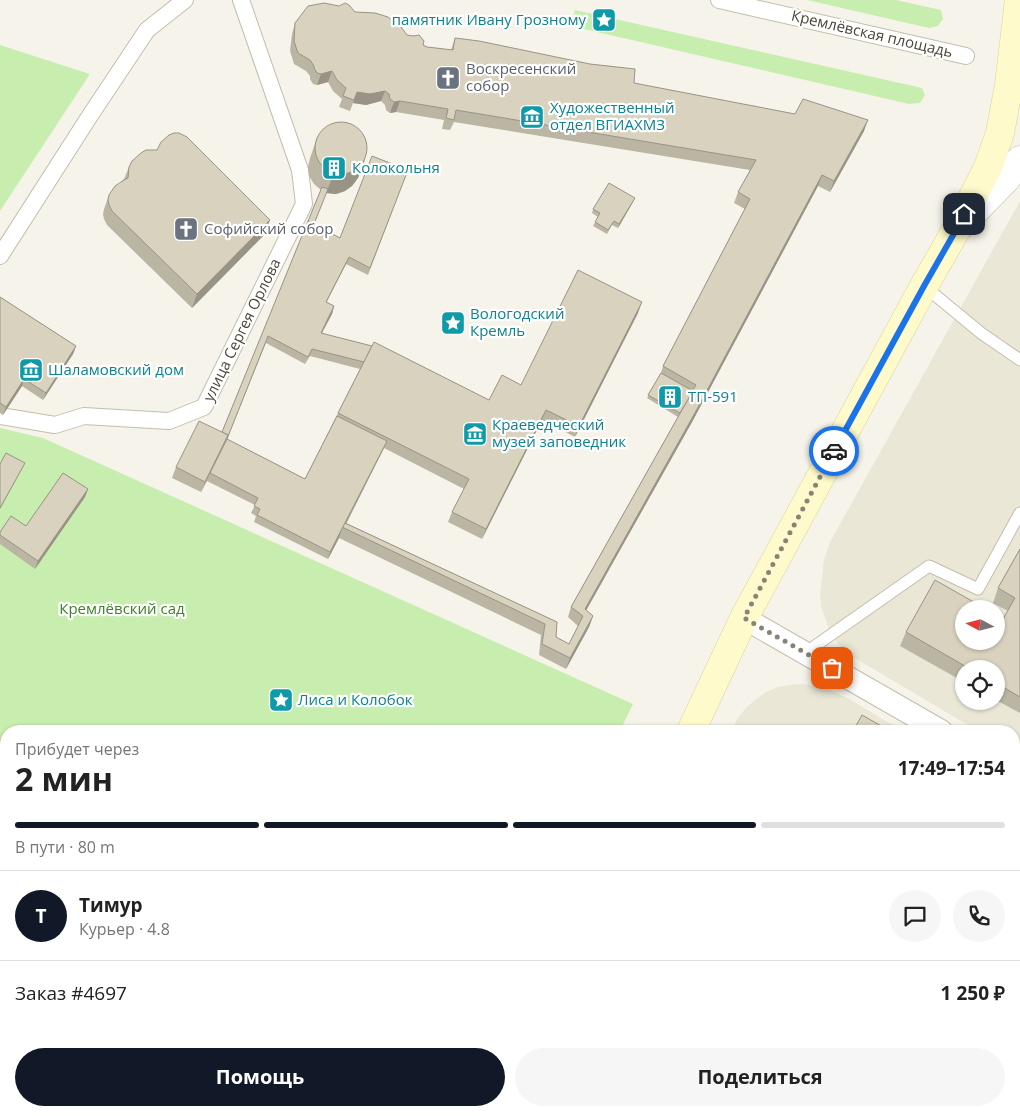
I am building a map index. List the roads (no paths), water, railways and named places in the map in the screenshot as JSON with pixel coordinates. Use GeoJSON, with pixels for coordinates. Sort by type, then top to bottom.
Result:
{"type":"FeatureCollection","features":[{"type":"Feature","properties":{"kind":"main road"},"geometry":{"type":"LineString","coordinates":[[694,725],[744,618],[956,230],[988,167],[1000,133],[1009,85],[1019,6]]}},
{"type":"Feature","properties":{"kind":"street"},"geometry":{"type":"LineString","coordinates":[[0,256],[95,107],[147,30],[185,0]]}},
{"type":"Feature","properties":{"kind":"street","name":"улица Сергея Орлова"},"geometry":{"type":"LineString","coordinates":[[0,416],[56,425],[84,416],[169,421],[204,407],[304,204],[300,170],[241,0]]}},
{"type":"Feature","properties":{"kind":"street","name":"Кремлёвская площадь"},"geometry":{"type":"LineString","coordinates":[[719,0],[966,56]]}},
{"type":"Feature","properties":{"kind":"street"},"geometry":{"type":"LineString","coordinates":[[956,230],[1006,179],[1020,160]]}},
{"type":"Feature","properties":{"kind":"street"},"geometry":{"type":"LineString","coordinates":[[744,618],[931,725]]}},
{"type":"Feature","properties":{"kind":"lane"},"geometry":{"type":"LineString","coordinates":[[924,286],[981,333],[1020,360]]}},
{"type":"Feature","properties":{"kind":"lane"},"geometry":{"type":"LineString","coordinates":[[805,653],[930,566],[978,590],[1020,513]]}},
{"type":"Feature","properties":{"kind":"place","name":"памятник Ивану Грозному"},"geometry":{"type":"Point","coordinates":[604,20]}},
{"type":"Feature","properties":{"kind":"place","name":"Воскресенский собор"},"geometry":{"type":"Point","coordinates":[448,78]}},
{"type":"Feature","properties":{"kind":"place","name":"Художественный отдел ВГИАХМЗ"},"geometry":{"type":"Point","coordinates":[532,117]}},
{"type":"Feature","properties":{"kind":"place","name":"Колокольня"},"geometry":{"type":"Point","coordinates":[334,168]}},
{"type":"Feature","properties":{"kind":"place","name":"Софийский собор"},"geometry":{"type":"Point","coordinates":[186,229]}},
{"type":"Feature","properties":{"kind":"place","name":"Вологодский Кремль"},"geometry":{"type":"Point","coordinates":[453,323]}},
{"type":"Feature","properties":{"kind":"place","name":"Шаламовский дом"},"geometry":{"type":"Point","coordinates":[31,370]}},
{"type":"Feature","properties":{"kind":"place","name":"ТП-591"},"geometry":{"type":"Point","coordinates":[670,397]}},
{"type":"Feature","properties":{"kind":"place","name":"Краеведческий музей заповедник"},"geometry":{"type":"Point","coordinates":[475,434]}},
{"type":"Feature","properties":{"kind":"place","name":"Лиса и Колобок"},"geometry":{"type":"Point","coordinates":[281,700]}},
{"type":"Feature","properties":{"kind":"park label","name":"Кремлёвский сад"},"geometry":{"type":"Point","coordinates":[122,609]}}]}
